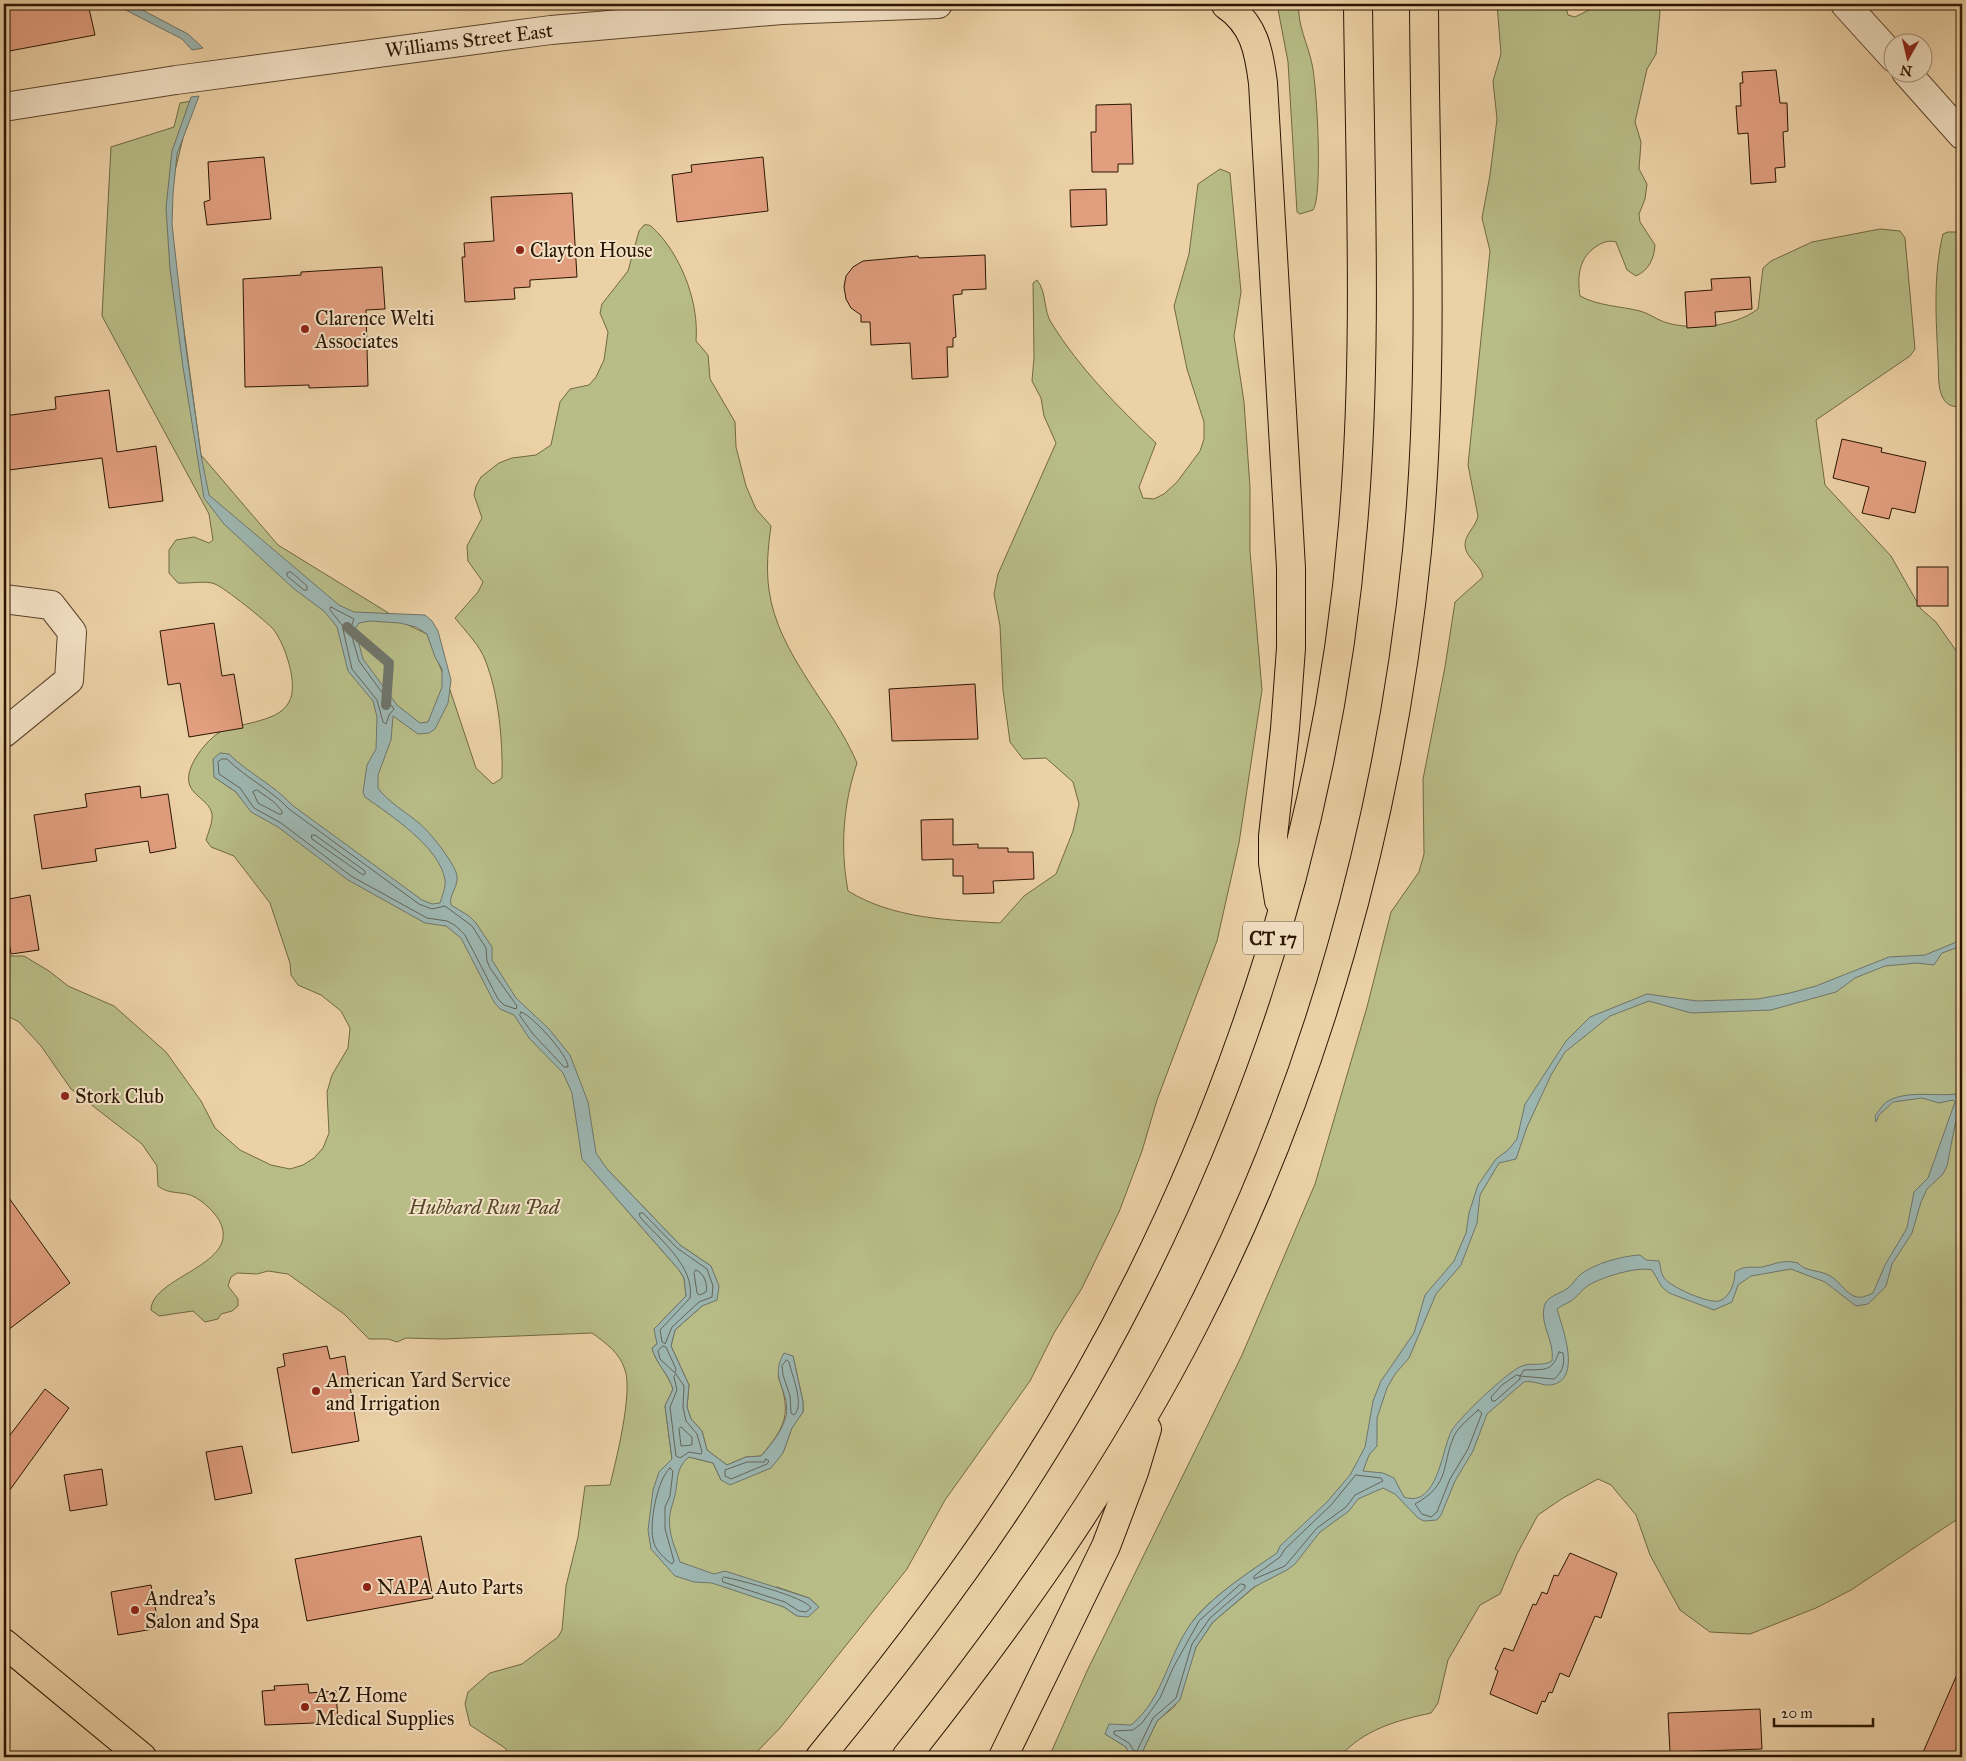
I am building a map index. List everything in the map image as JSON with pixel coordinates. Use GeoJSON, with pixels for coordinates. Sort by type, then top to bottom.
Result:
{"type":"FeatureCollection","features":[{"type":"Feature","properties":{"kind":"main road"},"geometry":{"type":"LineString","coordinates":[[1224,4],[1237,13],[1252,33],[1262,74],[1288,487],[1291,568],[1291,648],[1285,729],[1273,836],[1274,871],[1282,912]]}},
{"type":"Feature","properties":{"kind":"main road","name":"CT 17"},"geometry":{"type":"LineString","coordinates":[[820,1757],[921,1630],[968,1565],[1019,1490],[1097,1360],[1158,1242],[1197,1155],[1255,998],[1282,912],[1324,733],[1343,617],[1353,529],[1361,382],[1358,4]]}},
{"type":"Feature","properties":{"kind":"main road"},"geometry":{"type":"LineString","coordinates":[[906,1757],[994,1642],[1114,1467],[1194,1326],[1229,1253],[1291,1102],[1340,952],[1378,804],[1407,639],[1417,548],[1424,458],[1427,367],[1424,4]]}},
{"type":"Feature","properties":{"kind":"main road"},"geometry":{"type":"LineString","coordinates":[[1003,1757],[1106,1546],[1134,1472],[1155,1397]]}},
{"type":"Feature","properties":{"kind":"main road"},"geometry":{"type":"LineString","coordinates":[[4,1643],[142,1757]]}},
{"type":"Feature","properties":{"kind":"street","name":"Williams Street East"},"geometry":{"type":"LineString","coordinates":[[4,107],[176,80],[472,39],[560,29],[782,7],[938,4]]}},
{"type":"Feature","properties":{"kind":"street"},"geometry":{"type":"LineString","coordinates":[[1845,4],[1884,47]]}},
{"type":"Feature","properties":{"kind":"street"},"geometry":{"type":"LineString","coordinates":[[1915,82],[1962,135]]}},
{"type":"Feature","properties":{"kind":"street"},"geometry":{"type":"LineString","coordinates":[[4,599],[51,605],[72,632],[70,680],[4,733]]}},
{"type":"Feature","properties":{"kind":"green space"},"geometry":{"type":"Polygon","coordinates":[[[1277,4],[1299,4],[1301,27],[1314,76],[1318,140],[1318,184],[1313,210],[1300,214],[1297,212],[1288,62],[1277,4]]]}},
{"type":"Feature","properties":{"kind":"green space"},"geometry":{"type":"Polygon","coordinates":[[[1497,4],[1565,4],[1568,15],[1575,17],[1601,4],[1658,4],[1660,12],[1656,54],[1647,69],[1635,122],[1641,142],[1639,169],[1647,184],[1645,199],[1639,214],[1640,222],[1655,245],[1653,255],[1650,264],[1641,274],[1636,276],[1627,270],[1616,242],[1604,242],[1591,250],[1583,261],[1579,274],[1580,296],[1602,304],[1640,311],[1675,325],[1712,326],[1737,320],[1758,309],[1763,268],[1771,261],[1812,242],[1880,229],[1900,231],[1905,238],[1915,349],[1910,356],[1816,420],[1825,485],[1891,556],[1921,609],[1936,622],[1962,659],[1962,1516],[1851,1590],[1816,1608],[1750,1634],[1710,1632],[1680,1610],[1650,1555],[1636,1515],[1611,1485],[1598,1479],[1563,1498],[1538,1515],[1517,1554],[1500,1594],[1480,1605],[1448,1660],[1438,1703],[1431,1713],[1406,1719],[1370,1733],[1340,1757],[1140,1757],[1157,1721],[1175,1706],[1196,1647],[1213,1622],[1257,1585],[1255,1568],[1216,1597],[1196,1617],[1188,1628],[1149,1707],[1140,1718],[1131,1726],[1105,1734],[1126,1747],[1131,1757],[1049,1757],[1087,1671],[1242,1355],[1315,1184],[1367,1007],[1391,912],[1419,872],[1424,854],[1423,779],[1445,667],[1455,602],[1483,577],[1468,554],[1465,542],[1478,516],[1468,465],[1490,251],[1482,218],[1497,119],[1493,81],[1501,54],[1497,4]]]}},
{"type":"Feature","properties":{"kind":"green space","name":"Hubbard Run Pad"},"geometry":{"type":"Polygon","coordinates":[[[192,101],[167,204],[201,455],[278,545],[408,625],[427,634],[450,692],[450,690],[476,768],[493,784],[502,778],[501,735],[494,689],[486,662],[480,650],[455,618],[478,592],[483,582],[468,561],[467,546],[482,518],[474,495],[476,486],[481,477],[499,463],[512,458],[536,455],[551,445],[560,402],[570,389],[589,385],[596,377],[604,360],[608,332],[600,313],[602,304],[628,271],[639,231],[646,225],[651,226],[659,234],[675,257],[688,284],[695,312],[696,341],[708,355],[710,379],[735,422],[736,447],[746,486],[756,509],[771,526],[768,574],[774,614],[794,658],[834,720],[857,763],[852,779],[844,827],[844,859],[848,891],[866,900],[903,913],[961,921],[1000,923],[1024,896],[1056,874],[1073,831],[1079,804],[1073,782],[1046,758],[1023,759],[1010,742],[1003,690],[1000,626],[994,594],[998,574],[1056,443],[1044,416],[1041,398],[1032,381],[1034,357],[1033,283],[1037,280],[1040,285],[1049,319],[1075,357],[1114,401],[1156,443],[1139,487],[1143,498],[1154,499],[1164,494],[1177,482],[1200,451],[1204,439],[1204,422],[1187,369],[1174,306],[1189,254],[1198,184],[1220,169],[1230,173],[1241,292],[1234,336],[1244,402],[1250,487],[1250,551],[1262,690],[1239,843],[1217,941],[1157,1100],[1142,1151],[1119,1212],[1082,1288],[1054,1333],[1030,1381],[945,1500],[907,1569],[780,1728],[752,1757],[512,1757],[505,1748],[470,1725],[465,1704],[468,1692],[490,1673],[522,1664],[558,1637],[562,1630],[566,1586],[578,1537],[585,1486],[610,1485],[623,1427],[627,1381],[623,1364],[612,1349],[592,1333],[443,1339],[406,1338],[397,1342],[388,1339],[369,1339],[344,1314],[288,1274],[268,1271],[257,1274],[237,1273],[231,1277],[228,1286],[238,1299],[238,1306],[232,1311],[221,1314],[218,1319],[205,1322],[193,1311],[159,1316],[151,1310],[155,1298],[165,1288],[208,1259],[219,1248],[223,1235],[219,1220],[209,1208],[196,1198],[187,1194],[168,1191],[158,1186],[157,1166],[142,1144],[71,1089],[41,1046],[19,1022],[4,1014],[4,956],[24,956],[49,971],[68,986],[114,1006],[166,1052],[201,1101],[215,1128],[240,1150],[271,1165],[290,1169],[303,1165],[314,1158],[323,1148],[329,1133],[327,1092],[332,1075],[348,1048],[350,1028],[341,1011],[321,995],[298,985],[291,975],[290,963],[270,903],[234,856],[211,847],[206,840],[212,814],[210,808],[193,790],[189,778],[190,770],[198,755],[205,745],[217,734],[234,727],[266,719],[276,715],[283,709],[292,695],[292,676],[289,665],[274,630],[236,598],[215,584],[202,582],[178,583],[169,573],[169,550],[176,540],[194,537],[209,543],[213,540],[209,514],[102,316],[111,147],[174,127],[180,103],[192,101]],[[229,754],[214,777],[236,792],[244,802],[261,780],[242,767],[229,754]],[[608,1170],[617,1199],[684,1278],[686,1296],[659,1324],[657,1344],[652,1348],[673,1389],[665,1406],[672,1459],[659,1472],[679,1468],[681,1463],[689,1457],[713,1463],[721,1480],[783,1453],[792,1427],[803,1412],[803,1402],[793,1356],[778,1376],[785,1400],[784,1419],[781,1428],[761,1456],[746,1457],[727,1465],[707,1450],[702,1431],[691,1419],[687,1407],[689,1385],[671,1346],[675,1330],[702,1306],[711,1266],[680,1245],[608,1170]],[[777,1587],[750,1595],[784,1607],[797,1616],[819,1607],[809,1598],[777,1587]]]}},
{"type":"Feature","properties":{"kind":"green space"},"geometry":{"type":"Polygon","coordinates":[[[1962,232],[1962,407],[1951,406],[1945,401],[1941,394],[1939,379],[1936,281],[1943,234],[1962,232]]]}},
{"type":"Feature","properties":{"kind":"water"},"geometry":{"type":"Polygon","coordinates":[[[114,4],[131,4],[188,34],[203,48],[192,50],[182,39],[114,4]]]}},
{"type":"Feature","properties":{"kind":"water"},"geometry":{"type":"Polygon","coordinates":[[[199,96],[177,154],[172,224],[185,341],[201,455],[209,495],[339,605],[354,612],[425,615],[432,621],[438,631],[451,680],[448,703],[435,729],[429,733],[418,734],[393,716],[391,740],[378,775],[378,788],[392,802],[424,827],[445,853],[457,877],[451,897],[451,905],[469,916],[476,923],[492,947],[492,960],[516,998],[549,1029],[570,1055],[588,1102],[596,1153],[607,1169],[680,1245],[711,1266],[719,1286],[717,1300],[702,1306],[675,1330],[671,1346],[689,1385],[687,1407],[691,1419],[702,1431],[707,1450],[727,1465],[746,1457],[761,1456],[779,1432],[786,1416],[787,1407],[778,1371],[784,1353],[793,1356],[803,1402],[803,1412],[792,1428],[783,1453],[771,1468],[730,1485],[721,1480],[713,1463],[689,1457],[679,1471],[669,1525],[680,1562],[714,1574],[725,1571],[809,1598],[819,1607],[808,1617],[797,1616],[784,1607],[712,1583],[694,1582],[675,1576],[651,1549],[648,1530],[653,1490],[659,1472],[672,1459],[665,1406],[673,1389],[652,1348],[657,1344],[654,1329],[686,1296],[684,1278],[582,1159],[572,1093],[563,1073],[529,1038],[514,1015],[500,1009],[494,1002],[461,938],[446,926],[425,923],[348,880],[278,827],[251,812],[236,792],[214,777],[213,759],[220,753],[229,754],[292,805],[422,900],[432,904],[440,903],[445,880],[434,856],[412,833],[365,797],[363,792],[367,765],[376,749],[377,717],[373,701],[348,671],[337,627],[325,612],[293,588],[224,524],[204,498],[183,367],[170,269],[166,208],[172,151],[191,97],[199,96]],[[370,621],[359,623],[355,629],[363,659],[397,705],[420,723],[428,722],[442,687],[442,669],[435,657],[427,634],[416,627],[400,623],[370,621]]]}},
{"type":"Feature","properties":{"kind":"water"},"geometry":{"type":"Polygon","coordinates":[[[1962,937],[1962,946],[1942,953],[1934,965],[1917,963],[1885,966],[1855,978],[1836,992],[1771,1010],[1691,1013],[1649,1001],[1610,1016],[1565,1052],[1551,1075],[1527,1127],[1516,1159],[1499,1163],[1480,1195],[1477,1223],[1461,1265],[1436,1294],[1409,1358],[1395,1374],[1387,1388],[1377,1418],[1377,1446],[1369,1455],[1363,1471],[1383,1473],[1394,1478],[1404,1497],[1415,1498],[1424,1494],[1431,1486],[1437,1474],[1452,1430],[1464,1415],[1515,1370],[1526,1365],[1544,1364],[1552,1361],[1551,1347],[1543,1314],[1546,1303],[1568,1288],[1581,1274],[1602,1263],[1640,1255],[1646,1260],[1659,1261],[1663,1276],[1672,1285],[1698,1297],[1714,1301],[1719,1301],[1726,1297],[1733,1285],[1735,1272],[1738,1270],[1784,1262],[1798,1263],[1807,1269],[1830,1276],[1854,1296],[1861,1297],[1873,1293],[1885,1265],[1907,1228],[1914,1192],[1928,1178],[1955,1102],[1953,1100],[1939,1103],[1922,1098],[1893,1102],[1879,1115],[1876,1122],[1875,1116],[1886,1102],[1897,1097],[1962,1093],[1962,1108],[1955,1125],[1947,1166],[1943,1174],[1927,1189],[1912,1233],[1892,1264],[1886,1286],[1868,1304],[1856,1306],[1825,1282],[1791,1269],[1751,1276],[1738,1285],[1732,1302],[1714,1310],[1669,1293],[1662,1287],[1652,1270],[1646,1269],[1620,1273],[1589,1285],[1571,1301],[1557,1309],[1568,1352],[1566,1374],[1561,1381],[1551,1385],[1524,1382],[1487,1414],[1473,1451],[1455,1481],[1441,1515],[1437,1520],[1424,1521],[1418,1518],[1395,1494],[1383,1488],[1358,1499],[1349,1511],[1320,1532],[1295,1564],[1254,1587],[1213,1622],[1196,1647],[1180,1700],[1157,1721],[1140,1757],[1131,1757],[1126,1747],[1105,1734],[1109,1724],[1131,1725],[1142,1714],[1152,1701],[1179,1644],[1196,1617],[1234,1583],[1277,1553],[1280,1546],[1327,1502],[1350,1475],[1365,1447],[1373,1401],[1381,1381],[1414,1333],[1425,1295],[1454,1261],[1466,1233],[1469,1213],[1478,1185],[1496,1159],[1508,1150],[1517,1139],[1525,1104],[1566,1041],[1590,1017],[1647,994],[1697,1001],[1758,999],[1790,993],[1816,986],[1889,957],[1925,955],[1954,943],[1962,937]]]}},
{"type":"Feature","properties":{"kind":"building"},"geometry":{"type":"Polygon","coordinates":[[[4,4],[88,4],[95,35],[4,52],[4,4]]]}},
{"type":"Feature","properties":{"kind":"building"},"geometry":{"type":"Polygon","coordinates":[[[1776,70],[1780,103],[1787,103],[1788,131],[1783,132],[1785,167],[1775,168],[1776,182],[1751,184],[1748,133],[1738,134],[1736,106],[1741,106],[1740,83],[1743,83],[1742,72],[1776,70]]]}},
{"type":"Feature","properties":{"kind":"building"},"geometry":{"type":"Polygon","coordinates":[[[1131,104],[1133,164],[1118,164],[1118,172],[1092,172],[1091,132],[1096,132],[1096,105],[1131,104]]]}},
{"type":"Feature","properties":{"kind":"building"},"geometry":{"type":"Polygon","coordinates":[[[264,157],[271,219],[207,225],[204,202],[210,200],[208,162],[264,157]]]}},
{"type":"Feature","properties":{"kind":"building"},"geometry":{"type":"Polygon","coordinates":[[[763,157],[768,211],[677,222],[672,175],[692,172],[691,165],[763,157]]]}},
{"type":"Feature","properties":{"kind":"building"},"geometry":{"type":"Polygon","coordinates":[[[1106,189],[1107,225],[1071,227],[1070,190],[1106,189]]]}},
{"type":"Feature","properties":{"kind":"building","name":"Clayton House"},"geometry":{"type":"Polygon","coordinates":[[[572,193],[577,277],[530,280],[530,287],[514,288],[515,299],[465,302],[462,257],[465,257],[464,243],[494,241],[491,197],[572,193]]]}},
{"type":"Feature","properties":{"kind":"building"},"geometry":{"type":"Polygon","coordinates":[[[985,255],[986,289],[962,290],[962,294],[953,295],[956,337],[953,338],[953,347],[947,347],[948,377],[912,379],[910,343],[871,345],[870,322],[861,322],[861,315],[851,308],[846,299],[844,287],[846,276],[853,267],[863,261],[918,256],[919,258],[985,255]]]}},
{"type":"Feature","properties":{"kind":"building","name":"Clarence Welti Associates"},"geometry":{"type":"Polygon","coordinates":[[[382,267],[385,309],[366,310],[368,386],[309,388],[309,385],[245,387],[243,279],[301,275],[301,272],[382,267]]]}},
{"type":"Feature","properties":{"kind":"building"},"geometry":{"type":"Polygon","coordinates":[[[1750,277],[1752,309],[1715,312],[1716,326],[1687,328],[1685,292],[1712,290],[1711,279],[1750,277]]]}},
{"type":"Feature","properties":{"kind":"building"},"geometry":{"type":"Polygon","coordinates":[[[109,390],[117,452],[156,446],[163,501],[109,508],[102,458],[9,470],[4,416],[56,409],[55,397],[109,390]]]}},
{"type":"Feature","properties":{"kind":"building"},"geometry":{"type":"Polygon","coordinates":[[[1842,439],[1882,448],[1881,452],[1926,462],[1915,513],[1892,508],[1889,519],[1862,513],[1869,487],[1833,478],[1842,439]]]}},
{"type":"Feature","properties":{"kind":"building"},"geometry":{"type":"Polygon","coordinates":[[[1917,567],[1948,567],[1948,606],[1917,606],[1917,567]]]}},
{"type":"Feature","properties":{"kind":"building"},"geometry":{"type":"Polygon","coordinates":[[[214,623],[222,676],[234,674],[243,728],[189,737],[180,683],[168,685],[160,631],[214,623]]]}},
{"type":"Feature","properties":{"kind":"building"},"geometry":{"type":"Polygon","coordinates":[[[975,684],[978,739],[892,741],[889,689],[975,684]]]}},
{"type":"Feature","properties":{"kind":"building"},"geometry":{"type":"Polygon","coordinates":[[[140,786],[141,798],[168,794],[176,848],[150,853],[148,841],[95,849],[97,861],[42,869],[34,815],[87,807],[85,794],[140,786]]]}},
{"type":"Feature","properties":{"kind":"building"},"geometry":{"type":"Polygon","coordinates":[[[953,819],[953,845],[978,844],[978,848],[1008,848],[1008,852],[1033,852],[1034,879],[993,881],[994,893],[963,894],[963,876],[953,876],[953,859],[922,860],[921,820],[953,819]]]}},
{"type":"Feature","properties":{"kind":"building"},"geometry":{"type":"Polygon","coordinates":[[[30,895],[39,950],[11,954],[9,942],[4,943],[4,900],[30,895]]]}},
{"type":"Feature","properties":{"kind":"building"},"geometry":{"type":"Polygon","coordinates":[[[4,1191],[70,1283],[4,1333],[4,1191]]]}},
{"type":"Feature","properties":{"kind":"building","name":"American Yard Service and Irrigation"},"geometry":{"type":"Polygon","coordinates":[[[327,1346],[330,1359],[345,1356],[359,1441],[292,1453],[277,1368],[285,1366],[283,1354],[327,1346]]]}},
{"type":"Feature","properties":{"kind":"building"},"geometry":{"type":"Polygon","coordinates":[[[45,1389],[69,1408],[4,1498],[4,1443],[45,1389]]]}},
{"type":"Feature","properties":{"kind":"building"},"geometry":{"type":"Polygon","coordinates":[[[242,1446],[252,1493],[215,1500],[206,1452],[242,1446]]]}},
{"type":"Feature","properties":{"kind":"building"},"geometry":{"type":"Polygon","coordinates":[[[102,1469],[107,1505],[70,1511],[64,1475],[102,1469]]]}},
{"type":"Feature","properties":{"kind":"building","name":"NAPA Auto Parts"},"geometry":{"type":"Polygon","coordinates":[[[421,1536],[433,1598],[307,1621],[295,1559],[421,1536]]]}},
{"type":"Feature","properties":{"kind":"building"},"geometry":{"type":"Polygon","coordinates":[[[1570,1553],[1617,1573],[1601,1618],[1595,1616],[1569,1677],[1560,1673],[1552,1693],[1549,1692],[1545,1702],[1542,1701],[1537,1714],[1490,1694],[1498,1671],[1495,1669],[1504,1648],[1513,1651],[1533,1604],[1536,1605],[1542,1592],[1547,1594],[1554,1575],[1558,1576],[1570,1553]]]}},
{"type":"Feature","properties":{"kind":"building","name":"Andrea's Salon and Spa"},"geometry":{"type":"Polygon","coordinates":[[[151,1585],[159,1628],[118,1635],[111,1592],[151,1585]]]}},
{"type":"Feature","properties":{"kind":"building"},"geometry":{"type":"Polygon","coordinates":[[[1962,1663],[1962,1757],[1921,1757],[1962,1663]]]}},
{"type":"Feature","properties":{"kind":"building","name":"A2Z Home Medical Supplies"},"geometry":{"type":"Polygon","coordinates":[[[308,1684],[309,1693],[336,1691],[338,1722],[265,1725],[262,1691],[275,1690],[274,1686],[308,1684]]]}},
{"type":"Feature","properties":{"kind":"building"},"geometry":{"type":"Polygon","coordinates":[[[1760,1709],[1762,1749],[1670,1752],[1668,1713],[1760,1709]]]}},
{"type":"Feature","properties":{"kind":"waterway"},"geometry":{"type":"LineString","coordinates":[[347,627],[389,663],[386,705]]}},
{"type":"Feature","properties":{"kind":"place","name":"Clayton House"},"geometry":{"type":"Point","coordinates":[520,250]}},
{"type":"Feature","properties":{"kind":"place","name":"Clarence Welti Associates"},"geometry":{"type":"Point","coordinates":[305,329]}},
{"type":"Feature","properties":{"kind":"place","name":"Stork Club"},"geometry":{"type":"Point","coordinates":[65,1096]}},
{"type":"Feature","properties":{"kind":"place","name":"American Yard Service and Irrigation"},"geometry":{"type":"Point","coordinates":[316,1391]}},
{"type":"Feature","properties":{"kind":"place","name":"NAPA Auto Parts"},"geometry":{"type":"Point","coordinates":[367,1587]}},
{"type":"Feature","properties":{"kind":"place","name":"Andrea's Salon and Spa"},"geometry":{"type":"Point","coordinates":[135,1610]}},
{"type":"Feature","properties":{"kind":"place","name":"A2Z Home Medical Supplies"},"geometry":{"type":"Point","coordinates":[305,1707]}}]}
